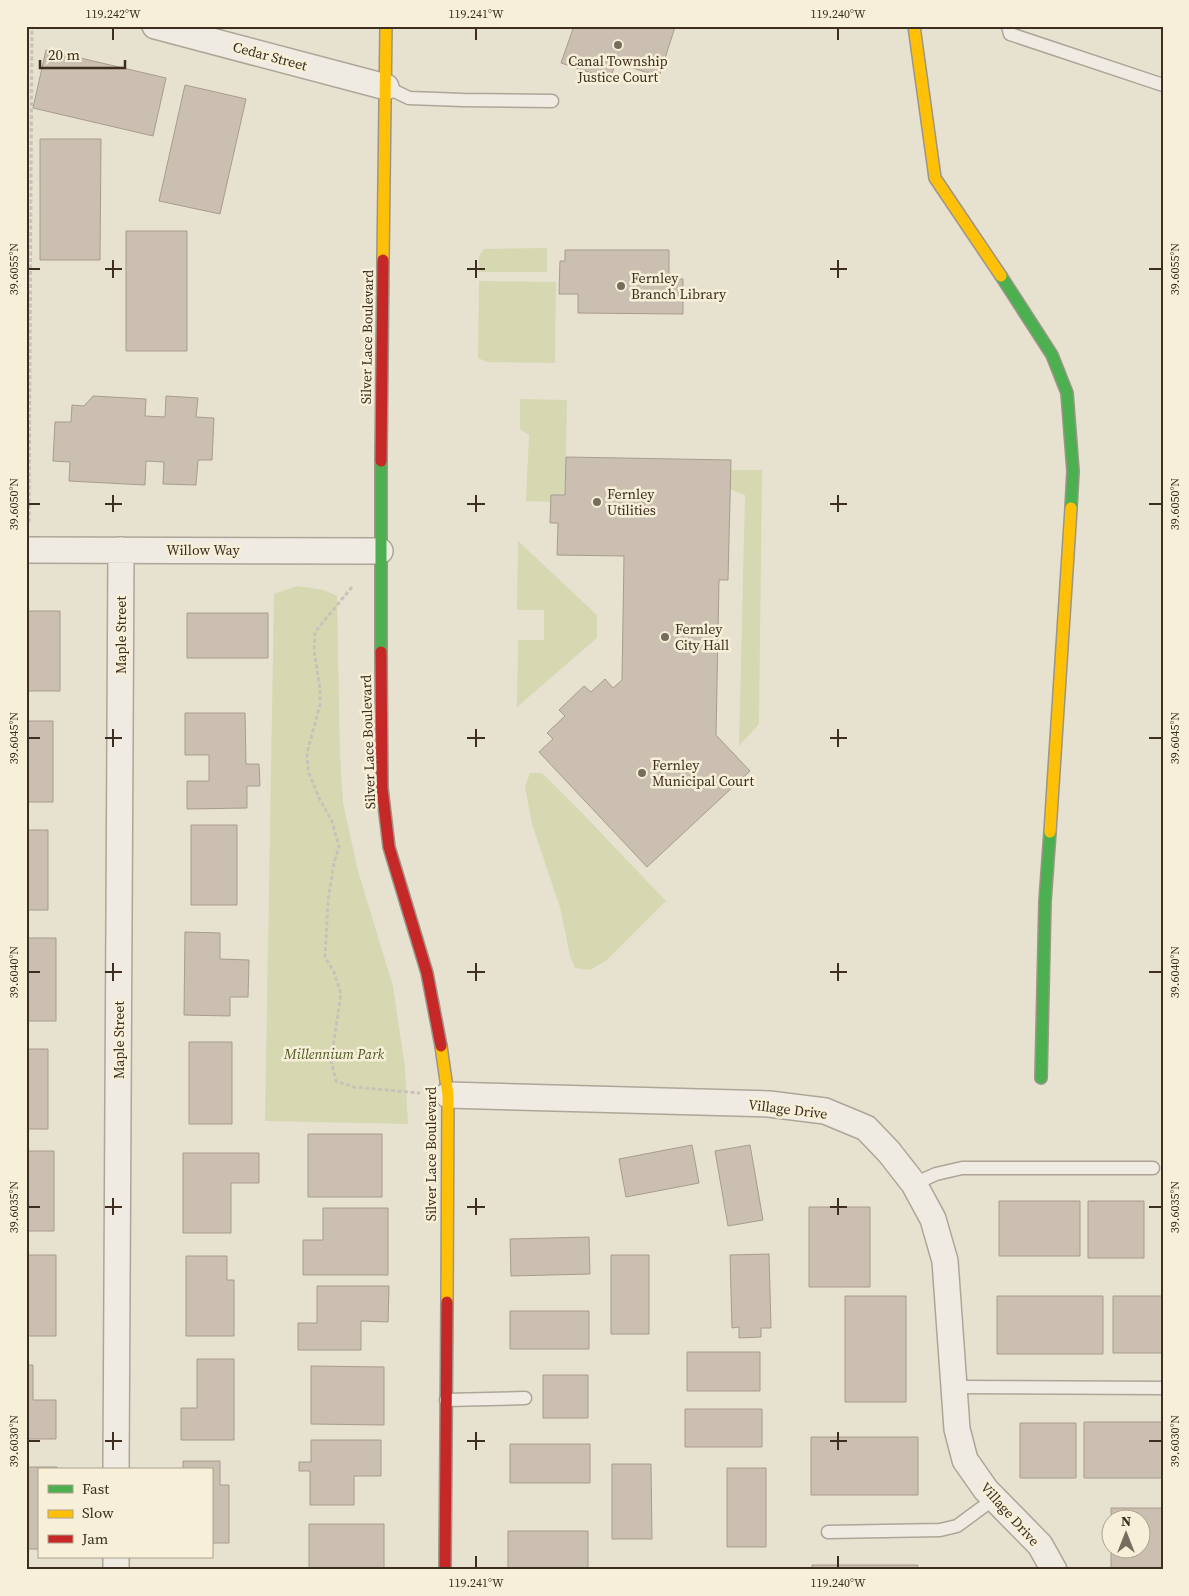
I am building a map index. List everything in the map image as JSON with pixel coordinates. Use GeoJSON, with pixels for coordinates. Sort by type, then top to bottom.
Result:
{"type":"FeatureCollection","features":[{"type":"Feature","properties":{"kind":"street","name":"Cedar Street"},"geometry":{"type":"LineString","coordinates":[[155,26],[386,87]]}},
{"type":"Feature","properties":{"kind":"street","name":"Silver Lace Boulevard"},"geometry":{"type":"LineString","coordinates":[[386,26],[380,551],[382,788],[389,847],[427,973],[439,1031],[448,1095],[445,1570]]}},
{"type":"Feature","properties":{"kind":"street"},"geometry":{"type":"LineString","coordinates":[[914,26],[935,178],[974,234],[1052,356],[1066,393],[1073,471],[1046,901],[1041,1078]]}},
{"type":"Feature","properties":{"kind":"street","name":"Willow Way"},"geometry":{"type":"LineString","coordinates":[[26,550],[380,551]]}},
{"type":"Feature","properties":{"kind":"street","name":"Maple Street"},"geometry":{"type":"LineString","coordinates":[[116,1468],[122,550]]}},
{"type":"Feature","properties":{"kind":"street","name":"Village Drive"},"geometry":{"type":"LineString","coordinates":[[448,1095],[768,1104],[825,1111],[866,1128],[889,1152],[914,1184],[933,1219],[945,1261],[957,1429],[965,1460],[986,1490],[1040,1545],[1054,1570]]}},
{"type":"Feature","properties":{"kind":"lane"},"geometry":{"type":"LineString","coordinates":[[1008,26],[1010,34],[1163,86]]}},
{"type":"Feature","properties":{"kind":"lane"},"geometry":{"type":"LineString","coordinates":[[386,87],[409,98],[552,100]]}},
{"type":"Feature","properties":{"kind":"lane"},"geometry":{"type":"LineString","coordinates":[[914,1184],[936,1174],[962,1168],[1153,1168]]}},
{"type":"Feature","properties":{"kind":"lane"},"geometry":{"type":"LineString","coordinates":[[954,1387],[1163,1388]]}},
{"type":"Feature","properties":{"kind":"lane"},"geometry":{"type":"LineString","coordinates":[[446,1400],[524,1398]]}},
{"type":"Feature","properties":{"kind":"lane"},"geometry":{"type":"LineString","coordinates":[[828,1532],[940,1530],[957,1526],[995,1498]]}},
{"type":"Feature","properties":{"kind":"path"},"geometry":{"type":"LineString","coordinates":[[29,522],[32,26]]}},
{"type":"Feature","properties":{"kind":"path"},"geometry":{"type":"LineString","coordinates":[[380,551],[315,632],[314,650],[320,688],[320,705],[307,753],[308,771],[320,800],[332,821],[339,847],[334,863],[328,901],[325,957],[334,972],[341,994],[331,1061],[336,1081],[354,1086],[448,1095]]}},
{"type":"Feature","properties":{"kind":"green space"},"geometry":{"type":"Polygon","coordinates":[[[547,248],[547,272],[479,272],[479,256],[484,249],[547,248]]]}},
{"type":"Feature","properties":{"kind":"green space"},"geometry":{"type":"Polygon","coordinates":[[[479,281],[556,282],[555,363],[487,362],[478,358],[479,281]]]}},
{"type":"Feature","properties":{"kind":"green space"},"geometry":{"type":"Polygon","coordinates":[[[520,399],[567,400],[565,495],[551,495],[551,502],[526,501],[529,435],[520,429],[520,399]]]}},
{"type":"Feature","properties":{"kind":"green space"},"geometry":{"type":"Polygon","coordinates":[[[731,470],[762,470],[759,724],[739,746],[745,495],[730,489],[731,470]]]}},
{"type":"Feature","properties":{"kind":"green space"},"geometry":{"type":"Polygon","coordinates":[[[518,541],[597,615],[597,638],[517,707],[518,640],[544,640],[544,610],[517,610],[518,541]]]}},
{"type":"Feature","properties":{"kind":"green space","name":"Millennium Park"},"geometry":{"type":"Polygon","coordinates":[[[297,586],[324,590],[337,596],[340,756],[343,803],[358,871],[393,986],[405,1067],[408,1124],[265,1121],[274,594],[297,586]]]}},
{"type":"Feature","properties":{"kind":"green space"},"geometry":{"type":"Polygon","coordinates":[[[530,773],[542,773],[666,901],[607,960],[590,970],[575,968],[570,956],[560,907],[532,824],[525,787],[530,773]]]}},
{"type":"Feature","properties":{"kind":"building","name":"Canal Township Justice Court"},"geometry":{"type":"Polygon","coordinates":[[[574,26],[675,27],[659,77],[616,62],[610,79],[561,63],[574,26]]]}},
{"type":"Feature","properties":{"kind":"building"},"geometry":{"type":"Polygon","coordinates":[[[46,50],[166,78],[153,136],[33,108],[46,50]]]}},
{"type":"Feature","properties":{"kind":"building"},"geometry":{"type":"Polygon","coordinates":[[[185,85],[246,99],[220,214],[159,201],[185,85]]]}},
{"type":"Feature","properties":{"kind":"building"},"geometry":{"type":"Polygon","coordinates":[[[40,139],[101,139],[100,260],[40,260],[40,139]]]}},
{"type":"Feature","properties":{"kind":"building"},"geometry":{"type":"Polygon","coordinates":[[[126,231],[187,231],[187,351],[126,351],[126,231]]]}},
{"type":"Feature","properties":{"kind":"building","name":"Fernley Branch Library"},"geometry":{"type":"Polygon","coordinates":[[[565,250],[669,250],[669,279],[683,279],[683,314],[578,313],[578,294],[559,294],[560,261],[565,261],[565,250]]]}},
{"type":"Feature","properties":{"kind":"building"},"geometry":{"type":"Polygon","coordinates":[[[93,396],[146,399],[145,416],[165,417],[166,396],[198,398],[196,417],[214,418],[212,460],[198,460],[196,485],[163,484],[164,462],[146,461],[145,485],[69,481],[70,462],[53,461],[55,422],[71,422],[72,405],[84,406],[93,396]]]}},
{"type":"Feature","properties":{"kind":"building"},"geometry":{"type":"Polygon","coordinates":[[[566,457],[731,460],[728,580],[719,580],[716,735],[750,771],[647,867],[539,752],[553,739],[547,733],[565,716],[559,710],[584,686],[591,692],[605,679],[613,688],[622,680],[624,556],[557,555],[558,523],[550,523],[551,495],[565,495],[566,457]]]}},
{"type":"Feature","properties":{"kind":"building"},"geometry":{"type":"Polygon","coordinates":[[[26,611],[60,611],[60,691],[26,691],[26,611]]]}},
{"type":"Feature","properties":{"kind":"building"},"geometry":{"type":"Polygon","coordinates":[[[187,613],[268,613],[268,658],[187,658],[187,613]]]}},
{"type":"Feature","properties":{"kind":"building"},"geometry":{"type":"Polygon","coordinates":[[[185,713],[245,713],[246,764],[259,764],[260,786],[247,786],[247,808],[187,809],[187,781],[209,781],[209,755],[185,755],[185,713]]]}},
{"type":"Feature","properties":{"kind":"building"},"geometry":{"type":"Polygon","coordinates":[[[26,721],[53,721],[53,802],[26,802],[26,721]]]}},
{"type":"Feature","properties":{"kind":"building"},"geometry":{"type":"Polygon","coordinates":[[[191,825],[237,825],[237,905],[191,905],[191,825]]]}},
{"type":"Feature","properties":{"kind":"building"},"geometry":{"type":"Polygon","coordinates":[[[26,830],[48,830],[48,910],[26,910],[26,830]]]}},
{"type":"Feature","properties":{"kind":"building"},"geometry":{"type":"Polygon","coordinates":[[[185,932],[220,933],[220,959],[249,960],[248,997],[230,997],[230,1016],[184,1015],[185,932]]]}},
{"type":"Feature","properties":{"kind":"building"},"geometry":{"type":"Polygon","coordinates":[[[26,938],[56,938],[56,1021],[26,1021],[26,938]]]}},
{"type":"Feature","properties":{"kind":"building"},"geometry":{"type":"Polygon","coordinates":[[[189,1042],[232,1042],[232,1124],[189,1124],[189,1042]]]}},
{"type":"Feature","properties":{"kind":"building"},"geometry":{"type":"Polygon","coordinates":[[[26,1049],[48,1049],[48,1129],[26,1129],[26,1049]]]}},
{"type":"Feature","properties":{"kind":"building"},"geometry":{"type":"Polygon","coordinates":[[[308,1134],[382,1134],[382,1197],[308,1197],[308,1134]]]}},
{"type":"Feature","properties":{"kind":"building"},"geometry":{"type":"Polygon","coordinates":[[[692,1145],[699,1183],[626,1197],[619,1159],[692,1145]]]}},
{"type":"Feature","properties":{"kind":"building"},"geometry":{"type":"Polygon","coordinates":[[[750,1145],[763,1220],[728,1226],[715,1151],[750,1145]]]}},
{"type":"Feature","properties":{"kind":"building"},"geometry":{"type":"Polygon","coordinates":[[[26,1151],[54,1151],[54,1231],[26,1231],[26,1151]]]}},
{"type":"Feature","properties":{"kind":"building"},"geometry":{"type":"Polygon","coordinates":[[[183,1153],[259,1153],[259,1183],[231,1183],[231,1233],[183,1233],[183,1153]]]}},
{"type":"Feature","properties":{"kind":"building"},"geometry":{"type":"Polygon","coordinates":[[[999,1201],[1080,1201],[1080,1256],[999,1256],[999,1201]]]}},
{"type":"Feature","properties":{"kind":"building"},"geometry":{"type":"Polygon","coordinates":[[[1088,1201],[1144,1201],[1144,1258],[1088,1258],[1088,1201]]]}},
{"type":"Feature","properties":{"kind":"building"},"geometry":{"type":"Polygon","coordinates":[[[809,1207],[870,1207],[870,1287],[809,1287],[809,1207]]]}},
{"type":"Feature","properties":{"kind":"building"},"geometry":{"type":"Polygon","coordinates":[[[323,1208],[388,1208],[388,1275],[303,1275],[303,1240],[323,1240],[323,1208]]]}},
{"type":"Feature","properties":{"kind":"building"},"geometry":{"type":"Polygon","coordinates":[[[589,1237],[590,1274],[511,1276],[510,1239],[589,1237]]]}},
{"type":"Feature","properties":{"kind":"building"},"geometry":{"type":"Polygon","coordinates":[[[769,1254],[771,1328],[761,1328],[761,1337],[739,1338],[739,1327],[732,1328],[730,1255],[769,1254]]]}},
{"type":"Feature","properties":{"kind":"building"},"geometry":{"type":"Polygon","coordinates":[[[26,1255],[56,1255],[56,1336],[26,1336],[26,1255]]]}},
{"type":"Feature","properties":{"kind":"building"},"geometry":{"type":"Polygon","coordinates":[[[611,1255],[649,1255],[649,1334],[611,1334],[611,1255]]]}},
{"type":"Feature","properties":{"kind":"building"},"geometry":{"type":"Polygon","coordinates":[[[186,1256],[227,1256],[227,1280],[234,1280],[234,1336],[186,1336],[186,1256]]]}},
{"type":"Feature","properties":{"kind":"building"},"geometry":{"type":"Polygon","coordinates":[[[317,1286],[389,1286],[388,1322],[361,1321],[361,1350],[298,1350],[298,1323],[317,1323],[317,1286]]]}},
{"type":"Feature","properties":{"kind":"building"},"geometry":{"type":"Polygon","coordinates":[[[845,1296],[906,1296],[906,1402],[845,1402],[845,1296]]]}},
{"type":"Feature","properties":{"kind":"building"},"geometry":{"type":"Polygon","coordinates":[[[997,1296],[1103,1296],[1103,1354],[997,1354],[997,1296]]]}},
{"type":"Feature","properties":{"kind":"building"},"geometry":{"type":"Polygon","coordinates":[[[1113,1296],[1163,1296],[1163,1353],[1113,1353],[1113,1296]]]}},
{"type":"Feature","properties":{"kind":"building"},"geometry":{"type":"Polygon","coordinates":[[[510,1311],[589,1311],[589,1349],[510,1349],[510,1311]]]}},
{"type":"Feature","properties":{"kind":"building"},"geometry":{"type":"Polygon","coordinates":[[[687,1352],[760,1352],[760,1391],[687,1391],[687,1352]]]}},
{"type":"Feature","properties":{"kind":"building"},"geometry":{"type":"Polygon","coordinates":[[[197,1359],[234,1359],[234,1440],[181,1440],[181,1408],[197,1408],[197,1359]]]}},
{"type":"Feature","properties":{"kind":"building"},"geometry":{"type":"Polygon","coordinates":[[[26,1365],[33,1365],[33,1400],[56,1400],[56,1439],[26,1439],[26,1365]]]}},
{"type":"Feature","properties":{"kind":"building"},"geometry":{"type":"Polygon","coordinates":[[[311,1366],[384,1367],[384,1425],[311,1424],[311,1366]]]}},
{"type":"Feature","properties":{"kind":"building"},"geometry":{"type":"Polygon","coordinates":[[[543,1375],[588,1375],[588,1418],[543,1418],[543,1375]]]}},
{"type":"Feature","properties":{"kind":"building"},"geometry":{"type":"Polygon","coordinates":[[[685,1409],[762,1409],[762,1447],[685,1447],[685,1409]]]}},
{"type":"Feature","properties":{"kind":"building"},"geometry":{"type":"Polygon","coordinates":[[[1084,1422],[1163,1422],[1163,1478],[1084,1478],[1084,1422]]]}},
{"type":"Feature","properties":{"kind":"building"},"geometry":{"type":"Polygon","coordinates":[[[1020,1423],[1076,1423],[1076,1478],[1020,1478],[1020,1423]]]}},
{"type":"Feature","properties":{"kind":"building"},"geometry":{"type":"Polygon","coordinates":[[[811,1437],[918,1437],[918,1495],[811,1495],[811,1437]]]}},
{"type":"Feature","properties":{"kind":"building"},"geometry":{"type":"Polygon","coordinates":[[[311,1440],[381,1440],[381,1476],[354,1476],[354,1505],[310,1505],[310,1471],[299,1471],[299,1462],[311,1462],[311,1440]]]}},
{"type":"Feature","properties":{"kind":"building"},"geometry":{"type":"Polygon","coordinates":[[[510,1444],[590,1444],[590,1483],[510,1483],[510,1444]]]}},
{"type":"Feature","properties":{"kind":"building"},"geometry":{"type":"Polygon","coordinates":[[[183,1461],[220,1461],[220,1485],[229,1485],[229,1543],[212,1543],[212,1468],[183,1468],[183,1461]]]}},
{"type":"Feature","properties":{"kind":"building"},"geometry":{"type":"Polygon","coordinates":[[[612,1464],[651,1464],[652,1539],[612,1539],[612,1464]]]}},
{"type":"Feature","properties":{"kind":"building"},"geometry":{"type":"Polygon","coordinates":[[[26,1467],[57,1467],[38,1468],[38,1549],[26,1549],[26,1467]]]}},
{"type":"Feature","properties":{"kind":"building"},"geometry":{"type":"Polygon","coordinates":[[[727,1468],[766,1468],[766,1547],[727,1547],[727,1468]]]}},
{"type":"Feature","properties":{"kind":"building"},"geometry":{"type":"Polygon","coordinates":[[[1152,1508],[1163,1508],[1163,1570],[1111,1570],[1111,1558],[1152,1558],[1152,1508]]]}},
{"type":"Feature","properties":{"kind":"building"},"geometry":{"type":"Polygon","coordinates":[[[309,1524],[384,1524],[384,1570],[309,1570],[309,1524]]]}},
{"type":"Feature","properties":{"kind":"building"},"geometry":{"type":"Polygon","coordinates":[[[508,1531],[588,1531],[588,1570],[508,1570],[508,1531]]]}},
{"type":"Feature","properties":{"kind":"building"},"geometry":{"type":"Polygon","coordinates":[[[812,1565],[918,1565],[917,1570],[812,1570],[812,1565]]]}},
{"type":"Feature","properties":{"kind":"traffic: fast"},"geometry":{"type":"LineString","coordinates":[[1001,276],[1052,355],[1067,393],[1073,471],[1071,508]]}},
{"type":"Feature","properties":{"kind":"traffic: fast"},"geometry":{"type":"LineString","coordinates":[[381,461],[381,652]]}},
{"type":"Feature","properties":{"kind":"traffic: fast"},"geometry":{"type":"LineString","coordinates":[[1041,1078],[1045,901],[1050,832]]}},
{"type":"Feature","properties":{"kind":"traffic: slow"},"geometry":{"type":"LineString","coordinates":[[383,260],[386,26]]}},
{"type":"Feature","properties":{"kind":"traffic: slow"},"geometry":{"type":"LineString","coordinates":[[914,26],[935,178],[1001,276]]}},
{"type":"Feature","properties":{"kind":"traffic: slow"},"geometry":{"type":"LineString","coordinates":[[1050,832],[1071,508]]}},
{"type":"Feature","properties":{"kind":"traffic: slow"},"geometry":{"type":"LineString","coordinates":[[441,1046],[448,1095],[447,1302]]}},
{"type":"Feature","properties":{"kind":"traffic: jam"},"geometry":{"type":"LineString","coordinates":[[381,461],[383,260]]}},
{"type":"Feature","properties":{"kind":"traffic: jam"},"geometry":{"type":"LineString","coordinates":[[381,652],[382,788],[389,847],[427,973],[441,1046]]}},
{"type":"Feature","properties":{"kind":"traffic: jam"},"geometry":{"type":"LineString","coordinates":[[445,1570],[447,1302]]}},
{"type":"Feature","properties":{"kind":"place","name":"Canal Township Justice Court"},"geometry":{"type":"Point","coordinates":[618,45]}},
{"type":"Feature","properties":{"kind":"place","name":"Fernley Branch Library"},"geometry":{"type":"Point","coordinates":[621,286]}},
{"type":"Feature","properties":{"kind":"place","name":"Fernley Utilities"},"geometry":{"type":"Point","coordinates":[597,502]}},
{"type":"Feature","properties":{"kind":"place","name":"Fernley City Hall"},"geometry":{"type":"Point","coordinates":[665,637]}},
{"type":"Feature","properties":{"kind":"place","name":"Fernley Municipal Court"},"geometry":{"type":"Point","coordinates":[642,773]}}]}
